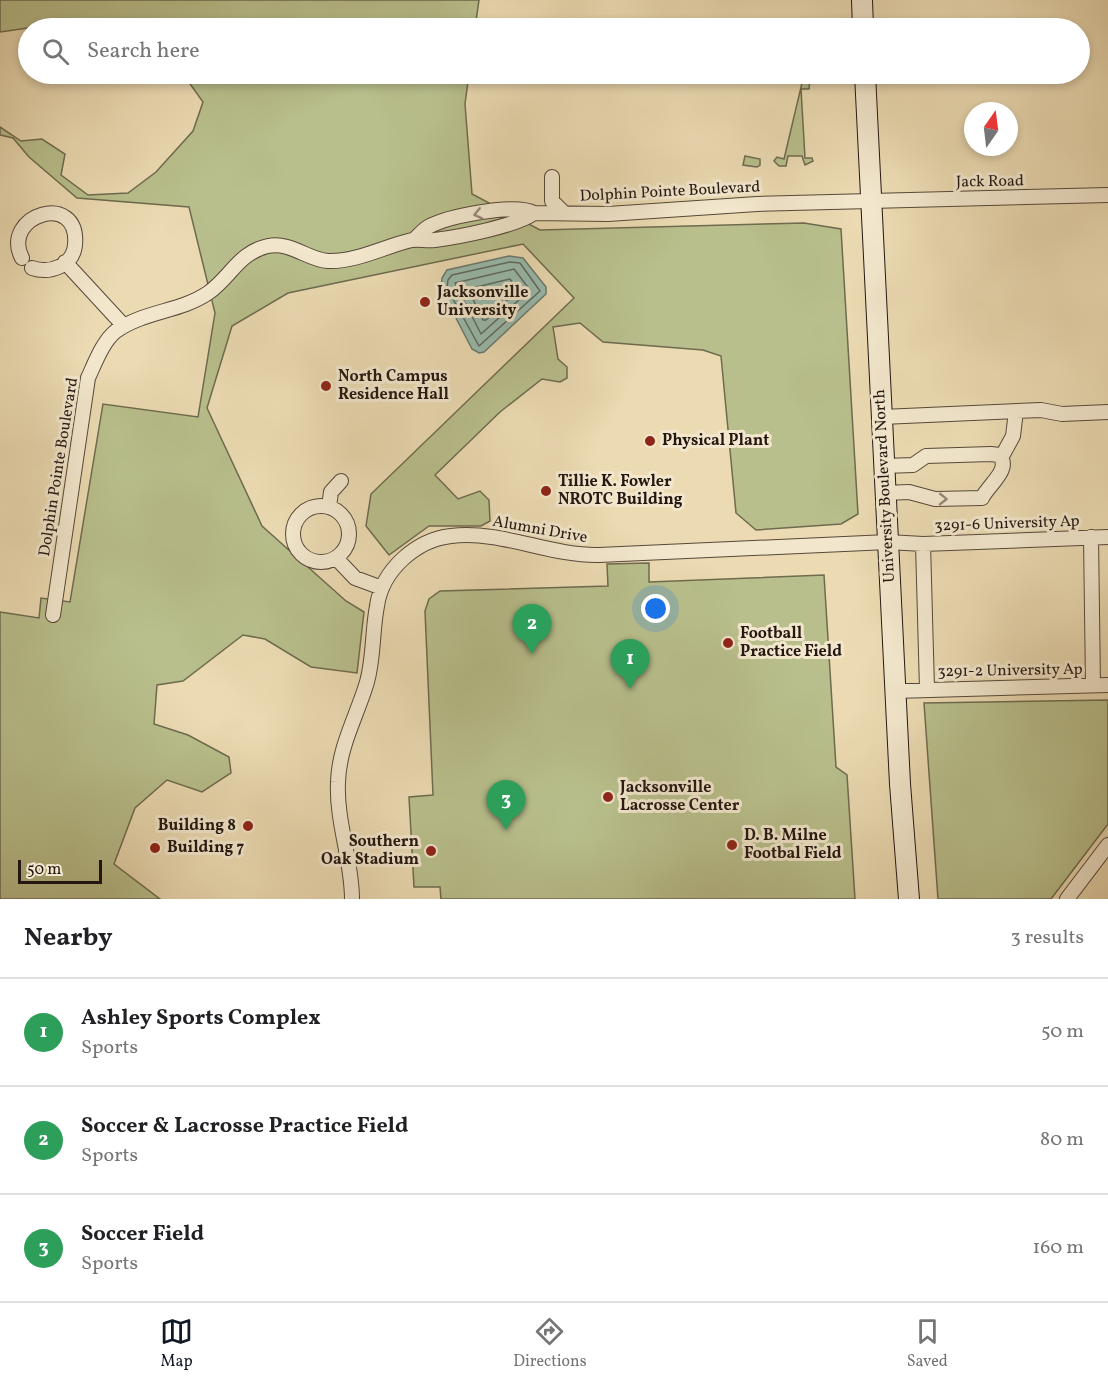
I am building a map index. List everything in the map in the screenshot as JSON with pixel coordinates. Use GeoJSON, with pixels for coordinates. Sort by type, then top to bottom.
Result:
{"type":"FeatureCollection","features":[{"type":"Feature","properties":{"kind":"main road"},"geometry":{"type":"LineString","coordinates":[[862,0],[863,18]]}},
{"type":"Feature","properties":{"kind":"main road","name":"University Boulevard North"},"geometry":{"type":"LineString","coordinates":[[866,84],[895,691],[909,899]]}},
{"type":"Feature","properties":{"kind":"street"},"geometry":{"type":"LineString","coordinates":[[552,177],[552,201],[564,213]]}},
{"type":"Feature","properties":{"kind":"street","name":"Jack Road"},"geometry":{"type":"LineString","coordinates":[[872,200],[1108,195]]}},
{"type":"Feature","properties":{"kind":"street","name":"Dolphin Pointe Boulevard"},"geometry":{"type":"LineString","coordinates":[[53,615],[88,378],[114,333],[124,326],[209,293],[241,260],[268,246],[289,247],[328,261],[375,253],[414,240],[434,240],[507,225],[525,220],[534,213],[608,214],[872,200]]}},
{"type":"Feature","properties":{"kind":"street"},"geometry":{"type":"LineString","coordinates":[[414,240],[428,227],[503,207],[527,209],[534,213]]}},
{"type":"Feature","properties":{"kind":"street"},"geometry":{"type":"LineString","coordinates":[[44,212],[63,218],[74,235],[72,255],[65,262],[50,271],[27,263],[16,246],[19,228],[25,220],[44,212]]}},
{"type":"Feature","properties":{"kind":"street"},"geometry":{"type":"LineString","coordinates":[[65,262],[124,326]]}},
{"type":"Feature","properties":{"kind":"street"},"geometry":{"type":"LineString","coordinates":[[882,417],[1041,410],[1062,414],[1108,412]]}},
{"type":"Feature","properties":{"kind":"street"},"geometry":{"type":"LineString","coordinates":[[885,493],[909,492],[935,499],[982,498],[1004,467],[1001,458],[1012,436],[1016,411]]}},
{"type":"Feature","properties":{"kind":"street"},"geometry":{"type":"LineString","coordinates":[[884,466],[912,465],[926,456],[991,454],[1001,458]]}},
{"type":"Feature","properties":{"kind":"street"},"geometry":{"type":"LineString","coordinates":[[329,507],[331,492],[340,481]]}},
{"type":"Feature","properties":{"kind":"street"},"geometry":{"type":"LineString","coordinates":[[320,506],[329,507],[344,518],[348,526],[348,544],[336,558],[318,562],[309,560],[301,555],[292,538],[293,529],[302,513],[320,506]]}},
{"type":"Feature","properties":{"kind":"street","name":"Alumni Drive"},"geometry":{"type":"LineString","coordinates":[[352,899],[338,781],[344,743],[373,659],[377,605],[382,588],[400,562],[410,553],[423,545],[452,536],[501,537],[576,555],[888,542]]}},
{"type":"Feature","properties":{"kind":"street"},"geometry":{"type":"LineString","coordinates":[[1091,537],[1093,685]]}},
{"type":"Feature","properties":{"kind":"street","name":"3291-6 University Ap"},"geometry":{"type":"LineString","coordinates":[[888,542],[923,544],[1108,537]]}},
{"type":"Feature","properties":{"kind":"street"},"geometry":{"type":"LineString","coordinates":[[923,544],[927,689]]}},
{"type":"Feature","properties":{"kind":"street"},"geometry":{"type":"LineString","coordinates":[[336,558],[355,578],[382,588]]}},
{"type":"Feature","properties":{"kind":"street","name":"3291-2 University Ap"},"geometry":{"type":"LineString","coordinates":[[895,691],[1108,685]]}},
{"type":"Feature","properties":{"kind":"street"},"geometry":{"type":"LineString","coordinates":[[1067,899],[1108,845]]}},
{"type":"Feature","properties":{"kind":"green space"},"geometry":{"type":"Polygon","coordinates":[[[0,0],[479,0],[476,18],[18,18],[18,29],[0,32],[0,0]]]}},
{"type":"Feature","properties":{"kind":"green space"},"geometry":{"type":"Polygon","coordinates":[[[190,84],[468,84],[465,104],[472,194],[540,230],[804,223],[841,229],[858,514],[841,524],[756,530],[736,513],[721,356],[703,350],[603,342],[580,323],[553,327],[558,359],[567,367],[567,378],[560,382],[542,379],[500,412],[435,475],[458,499],[480,491],[489,500],[490,521],[481,526],[429,526],[389,555],[366,526],[371,494],[574,298],[523,244],[288,293],[232,326],[207,408],[262,526],[346,601],[364,612],[357,673],[311,667],[265,639],[243,635],[183,681],[157,685],[154,724],[188,735],[229,757],[231,773],[202,792],[167,780],[135,808],[114,864],[160,899],[0,899],[0,612],[39,618],[41,598],[70,602],[103,404],[198,417],[215,313],[189,207],[77,198],[29,157],[13,138],[0,135],[0,127],[21,141],[42,139],[65,154],[61,175],[88,195],[128,193],[156,172],[193,131],[203,102],[190,84]]]}},
{"type":"Feature","properties":{"kind":"green space"},"geometry":{"type":"Polygon","coordinates":[[[802,84],[810,84],[809,89],[801,89],[805,158],[812,158],[813,161],[805,165],[802,156],[788,156],[786,166],[779,166],[774,161],[777,157],[784,159],[802,84]]]}},
{"type":"Feature","properties":{"kind":"green space"},"geometry":{"type":"Polygon","coordinates":[[[745,156],[760,159],[760,165],[757,167],[743,165],[745,156]]]}},
{"type":"Feature","properties":{"kind":"green space"},"geometry":{"type":"Polygon","coordinates":[[[649,563],[649,582],[824,575],[836,767],[847,775],[855,899],[441,899],[440,887],[414,887],[409,797],[433,795],[425,611],[429,599],[440,591],[608,586],[607,564],[649,563]]]}},
{"type":"Feature","properties":{"kind":"green space"},"geometry":{"type":"Polygon","coordinates":[[[1108,700],[1108,824],[1051,899],[938,899],[924,703],[1108,700]]]}},
{"type":"Feature","properties":{"kind":"water"},"geometry":{"type":"Polygon","coordinates":[[[509,256],[523,258],[546,287],[546,294],[484,352],[479,353],[472,349],[441,289],[442,278],[447,270],[509,256]]]}},
{"type":"Feature","properties":{"kind":"place","name":"Jacksonville University"},"geometry":{"type":"Point","coordinates":[425,302]}},
{"type":"Feature","properties":{"kind":"place","name":"North Campus Residence Hall"},"geometry":{"type":"Point","coordinates":[326,386]}},
{"type":"Feature","properties":{"kind":"place","name":"Physical Plant"},"geometry":{"type":"Point","coordinates":[650,441]}},
{"type":"Feature","properties":{"kind":"place","name":"Tillie K. Fowler NROTC Building"},"geometry":{"type":"Point","coordinates":[546,491]}},
{"type":"Feature","properties":{"kind":"place","name":"Football Practice Field"},"geometry":{"type":"Point","coordinates":[728,643]}},
{"type":"Feature","properties":{"kind":"place","name":"Soccer & Lacrosse Practice Field"},"geometry":{"type":"Point","coordinates":[532,654]}},
{"type":"Feature","properties":{"kind":"place","name":"Ashley Sports Complex"},"geometry":{"type":"Point","coordinates":[630,689]}},
{"type":"Feature","properties":{"kind":"place","name":"Jacksonville Lacrosse Center"},"geometry":{"type":"Point","coordinates":[608,797]}},
{"type":"Feature","properties":{"kind":"place","name":"Building 8"},"geometry":{"type":"Point","coordinates":[248,826]}},
{"type":"Feature","properties":{"kind":"place","name":"Soccer Field"},"geometry":{"type":"Point","coordinates":[506,830]}},
{"type":"Feature","properties":{"kind":"place","name":"D. B. Milne Footbal Field"},"geometry":{"type":"Point","coordinates":[732,845]}},
{"type":"Feature","properties":{"kind":"place","name":"Building 7"},"geometry":{"type":"Point","coordinates":[155,848]}},
{"type":"Feature","properties":{"kind":"place","name":"Southern Oak Stadium"},"geometry":{"type":"Point","coordinates":[431,851]}}]}
